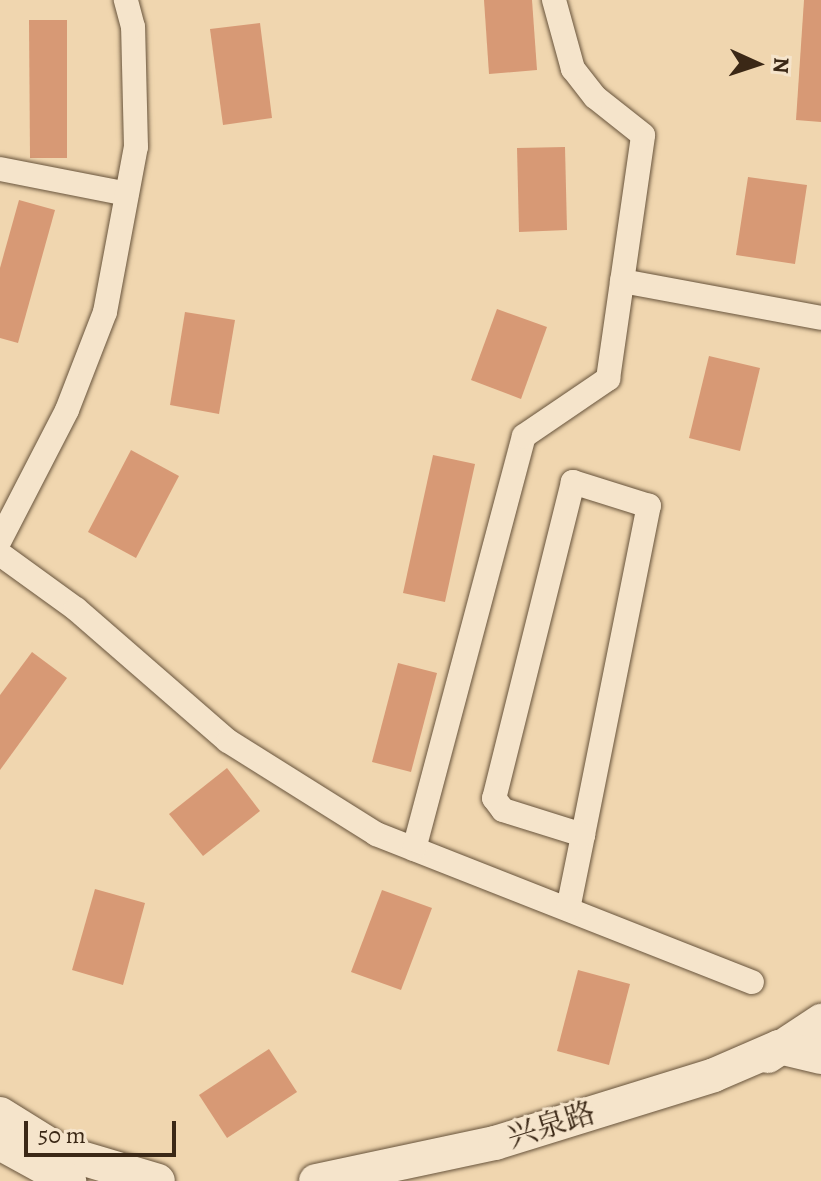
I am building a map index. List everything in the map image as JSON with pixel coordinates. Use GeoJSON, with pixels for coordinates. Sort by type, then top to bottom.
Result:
{"type":"FeatureCollection","features":[{"type":"Feature","properties":{"kind":"street"},"geometry":{"type":"LineString","coordinates":[[0,540],[67,410],[105,312],[136,147],[133,27],[126,0]]}},
{"type":"Feature","properties":{"kind":"street"},"geometry":{"type":"LineString","coordinates":[[414,849],[524,436],[608,379],[643,135],[595,97],[573,69],[554,0]]}},
{"type":"Feature","properties":{"kind":"street"},"geometry":{"type":"LineString","coordinates":[[0,169],[127,194]]}},
{"type":"Feature","properties":{"kind":"street"},"geometry":{"type":"LineString","coordinates":[[622,281],[821,318]]}},
{"type":"Feature","properties":{"kind":"street"},"geometry":{"type":"LineString","coordinates":[[568,909],[583,835],[649,506],[573,482],[494,798],[503,810],[583,835]]}},
{"type":"Feature","properties":{"kind":"street"},"geometry":{"type":"LineString","coordinates":[[0,554],[76,609],[228,741],[376,834],[752,982]]}},
{"type":"Feature","properties":{"kind":"street"},"geometry":{"type":"LineString","coordinates":[[779,1047],[821,1021]]}},
{"type":"Feature","properties":{"kind":"street"},"geometry":{"type":"LineString","coordinates":[[779,1047],[821,1057]]}},
{"type":"Feature","properties":{"kind":"street","name":"兴泉路"},"geometry":{"type":"LineString","coordinates":[[316,1181],[495,1143],[714,1075],[779,1047]]}},
{"type":"Feature","properties":{"kind":"street","name":"兴泉路"},"geometry":{"type":"LineString","coordinates":[[435,1181],[719,1094],[779,1047]]}},
{"type":"Feature","properties":{"kind":"street"},"geometry":{"type":"LineString","coordinates":[[0,1114],[61,1152],[158,1181]]}},
{"type":"Feature","properties":{"kind":"street"},"geometry":{"type":"LineString","coordinates":[[0,1143],[69,1181]]}},
{"type":"Feature","properties":{"kind":"building"},"geometry":{"type":"Polygon","coordinates":[[[484,0],[532,0],[537,70],[489,74],[484,0]]]}},
{"type":"Feature","properties":{"kind":"building"},"geometry":{"type":"Polygon","coordinates":[[[804,0],[821,0],[821,122],[796,120],[804,0]]]}},
{"type":"Feature","properties":{"kind":"building"},"geometry":{"type":"Polygon","coordinates":[[[29,20],[67,20],[67,158],[30,158],[29,20]]]}},
{"type":"Feature","properties":{"kind":"building"},"geometry":{"type":"Polygon","coordinates":[[[260,23],[272,118],[223,125],[210,29],[260,23]]]}},
{"type":"Feature","properties":{"kind":"building"},"geometry":{"type":"Polygon","coordinates":[[[565,147],[567,230],[519,232],[517,148],[565,147]]]}},
{"type":"Feature","properties":{"kind":"building"},"geometry":{"type":"Polygon","coordinates":[[[748,177],[807,185],[795,264],[736,255],[748,177]]]}},
{"type":"Feature","properties":{"kind":"building"},"geometry":{"type":"Polygon","coordinates":[[[19,200],[55,210],[18,343],[0,338],[0,268],[19,200]]]}},
{"type":"Feature","properties":{"kind":"building"},"geometry":{"type":"Polygon","coordinates":[[[497,309],[547,327],[521,399],[471,380],[497,309]]]}},
{"type":"Feature","properties":{"kind":"building"},"geometry":{"type":"Polygon","coordinates":[[[185,312],[235,320],[219,414],[170,405],[185,312]]]}},
{"type":"Feature","properties":{"kind":"building"},"geometry":{"type":"Polygon","coordinates":[[[709,356],[760,368],[740,451],[689,438],[709,356]]]}},
{"type":"Feature","properties":{"kind":"building"},"geometry":{"type":"Polygon","coordinates":[[[131,450],[179,476],[136,558],[88,532],[131,450]]]}},
{"type":"Feature","properties":{"kind":"building"},"geometry":{"type":"Polygon","coordinates":[[[433,455],[475,464],[445,602],[403,593],[433,455]]]}},
{"type":"Feature","properties":{"kind":"building"},"geometry":{"type":"Polygon","coordinates":[[[32,652],[67,678],[0,770],[0,695],[32,652]]]}},
{"type":"Feature","properties":{"kind":"building"},"geometry":{"type":"Polygon","coordinates":[[[398,663],[437,673],[411,772],[372,762],[398,663]]]}},
{"type":"Feature","properties":{"kind":"building"},"geometry":{"type":"Polygon","coordinates":[[[227,768],[260,811],[203,856],[169,814],[227,768]]]}},
{"type":"Feature","properties":{"kind":"building"},"geometry":{"type":"Polygon","coordinates":[[[95,889],[145,903],[123,985],[72,970],[95,889]]]}},
{"type":"Feature","properties":{"kind":"building"},"geometry":{"type":"Polygon","coordinates":[[[382,890],[432,908],[401,990],[351,972],[382,890]]]}},
{"type":"Feature","properties":{"kind":"building"},"geometry":{"type":"Polygon","coordinates":[[[578,970],[630,984],[609,1065],[557,1051],[578,970]]]}},
{"type":"Feature","properties":{"kind":"building"},"geometry":{"type":"Polygon","coordinates":[[[269,1049],[297,1092],[227,1138],[199,1095],[269,1049]]]}}]}
